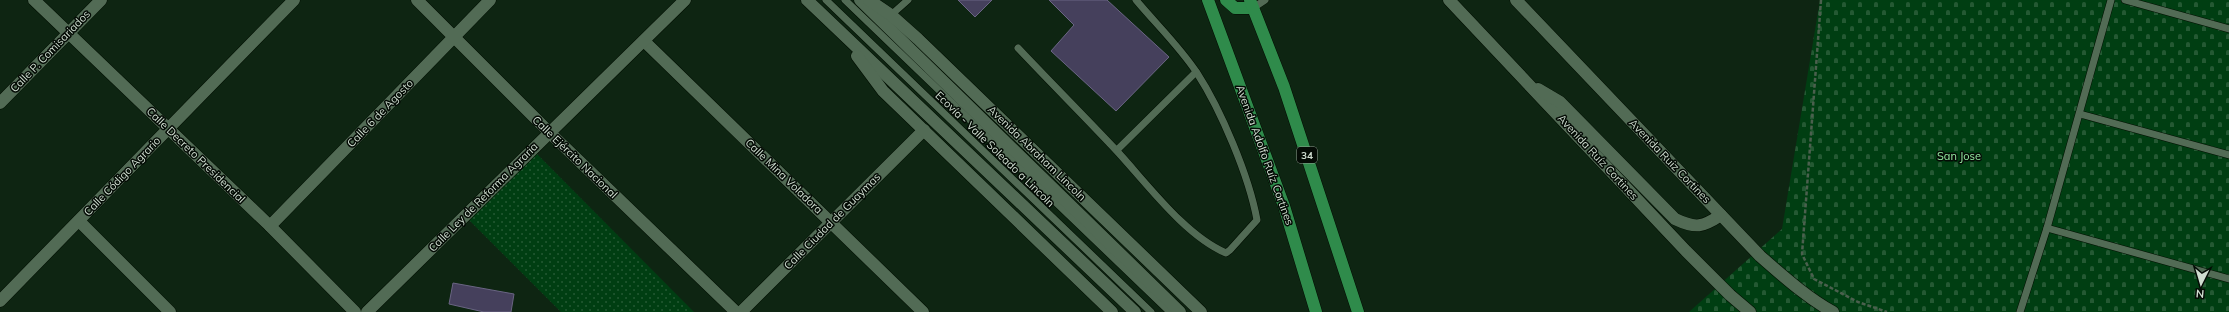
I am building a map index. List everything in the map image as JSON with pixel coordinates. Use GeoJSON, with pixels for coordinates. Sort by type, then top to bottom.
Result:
{"type":"FeatureCollection","features":[{"type":"Feature","properties":{"kind":"main road","name":"Avenida Adolfo Ruíz Cortines"},"geometry":{"type":"LineString","coordinates":[[1208,0],[1284,206],[1316,312]]}},
{"type":"Feature","properties":{"kind":"main road"},"geometry":{"type":"LineString","coordinates":[[1226,0],[1235,8],[1251,4]]}},
{"type":"Feature","properties":{"kind":"main road","name":"34"},"geometry":{"type":"LineString","coordinates":[[1251,4],[1284,87],[1358,312]]}},
{"type":"Feature","properties":{"kind":"street","name":"Calle Decreto Presidencial"},"geometry":{"type":"LineString","coordinates":[[34,0],[270,226],[355,312]]}},
{"type":"Feature","properties":{"kind":"street","name":"Calle P. Comisariados"},"geometry":{"type":"LineString","coordinates":[[0,103],[101,0]]}},
{"type":"Feature","properties":{"kind":"street","name":"Calle Código Agrario"},"geometry":{"type":"LineString","coordinates":[[0,301],[79,221],[167,128],[294,0]]}},
{"type":"Feature","properties":{"kind":"street","name":"Calle Ejército Nacional"},"geometry":{"type":"LineString","coordinates":[[417,0],[455,36],[549,132],[736,312]]}},
{"type":"Feature","properties":{"kind":"street","name":"Calle 6 de Agosto"},"geometry":{"type":"LineString","coordinates":[[270,226],[490,0]]}},
{"type":"Feature","properties":{"kind":"street","name":"Calle Ley de Reforma Agraria"},"geometry":{"type":"LineString","coordinates":[[367,312],[685,0]]}},
{"type":"Feature","properties":{"kind":"street"},"geometry":{"type":"LineString","coordinates":[[807,0],[1135,312]]}},
{"type":"Feature","properties":{"kind":"street","name":"Avenida Abraham Lincoln"},"geometry":{"type":"LineString","coordinates":[[860,0],[1180,312]]}},
{"type":"Feature","properties":{"kind":"street","name":"Avenida Abraham Lincoln"},"geometry":{"type":"LineString","coordinates":[[869,0],[891,15],[1115,227],[1201,312]]}},
{"type":"Feature","properties":{"kind":"street","name":"Avenida Ruíz Cortines"},"geometry":{"type":"LineString","coordinates":[[1449,0],[1686,250],[1730,295],[1750,312]]}},
{"type":"Feature","properties":{"kind":"street","name":"Avenida Ruiz Cortines"},"geometry":{"type":"LineString","coordinates":[[1516,0],[1721,215],[1786,279],[1819,304],[1834,312]]}},
{"type":"Feature","properties":{"kind":"street"},"geometry":{"type":"LineString","coordinates":[[844,36],[883,91],[1112,312]]}},
{"type":"Feature","properties":{"kind":"street","name":"Calle Mina Voladora"},"geometry":{"type":"LineString","coordinates":[[644,41],[923,312]]}},
{"type":"Feature","properties":{"kind":"street"},"geometry":{"type":"LineString","coordinates":[[1528,84],[1560,102],[1675,219],[1688,225],[1705,226],[1721,215]]}},
{"type":"Feature","properties":{"kind":"street","name":"Calle Ciudad de Guaymas"},"geometry":{"type":"LineString","coordinates":[[741,312],[924,130]]}},
{"type":"Feature","properties":{"kind":"street"},"geometry":{"type":"LineString","coordinates":[[79,221],[170,312]]}},
{"type":"Feature","properties":{"kind":"lane","name":"Ecovía - Valle Soleado a Lincoln"},"geometry":{"type":"LineString","coordinates":[[826,0],[1151,312]]}},
{"type":"Feature","properties":{"kind":"lane"},"geometry":{"type":"LineString","coordinates":[[845,0],[1170,312]]}},
{"type":"Feature","properties":{"kind":"lane"},"geometry":{"type":"LineString","coordinates":[[891,15],[908,0]]}},
{"type":"Feature","properties":{"kind":"lane"},"geometry":{"type":"LineString","coordinates":[[1018,48],[1116,150],[1171,212],[1226,253],[1256,222],[1257,218],[1247,184],[1217,106],[1196,72],[1136,0]]}},
{"type":"Feature","properties":{"kind":"lane"},"geometry":{"type":"LineString","coordinates":[[1251,4],[1265,0]]}},
{"type":"Feature","properties":{"kind":"lane"},"geometry":{"type":"LineString","coordinates":[[2020,312],[2047,228],[2111,0]]}},
{"type":"Feature","properties":{"kind":"lane"},"geometry":{"type":"LineString","coordinates":[[2125,0],[2229,29]]}},
{"type":"Feature","properties":{"kind":"lane"},"geometry":{"type":"LineString","coordinates":[[1116,150],[1196,72]]}},
{"type":"Feature","properties":{"kind":"lane"},"geometry":{"type":"LineString","coordinates":[[2080,114],[2229,155]]}},
{"type":"Feature","properties":{"kind":"lane"},"geometry":{"type":"LineString","coordinates":[[2047,228],[2229,279]]}},
{"type":"Feature","properties":{"kind":"path"},"geometry":{"type":"LineString","coordinates":[[1821,0],[1802,254],[1814,279],[1858,302],[1887,312]]}},
{"type":"Feature","properties":{"kind":"green space","name":"San Jose"},"geometry":{"type":"Polygon","coordinates":[[[1820,0],[2229,0],[2229,312],[1689,312],[1782,229],[1820,0]]]}},
{"type":"Feature","properties":{"kind":"green space"},"geometry":{"type":"Polygon","coordinates":[[[534,151],[694,312],[561,312],[468,219],[534,151]]]}},
{"type":"Feature","properties":{"kind":"building"},"geometry":{"type":"Polygon","coordinates":[[[958,0],[992,0],[975,17],[958,0]]]}},
{"type":"Feature","properties":{"kind":"building"},"geometry":{"type":"Polygon","coordinates":[[[1049,0],[1107,0],[1169,57],[1116,111],[1051,51],[1074,25],[1049,0]]]}},
{"type":"Feature","properties":{"kind":"building"},"geometry":{"type":"Polygon","coordinates":[[[453,283],[514,294],[511,312],[484,312],[449,304],[453,283]]]}}]}
